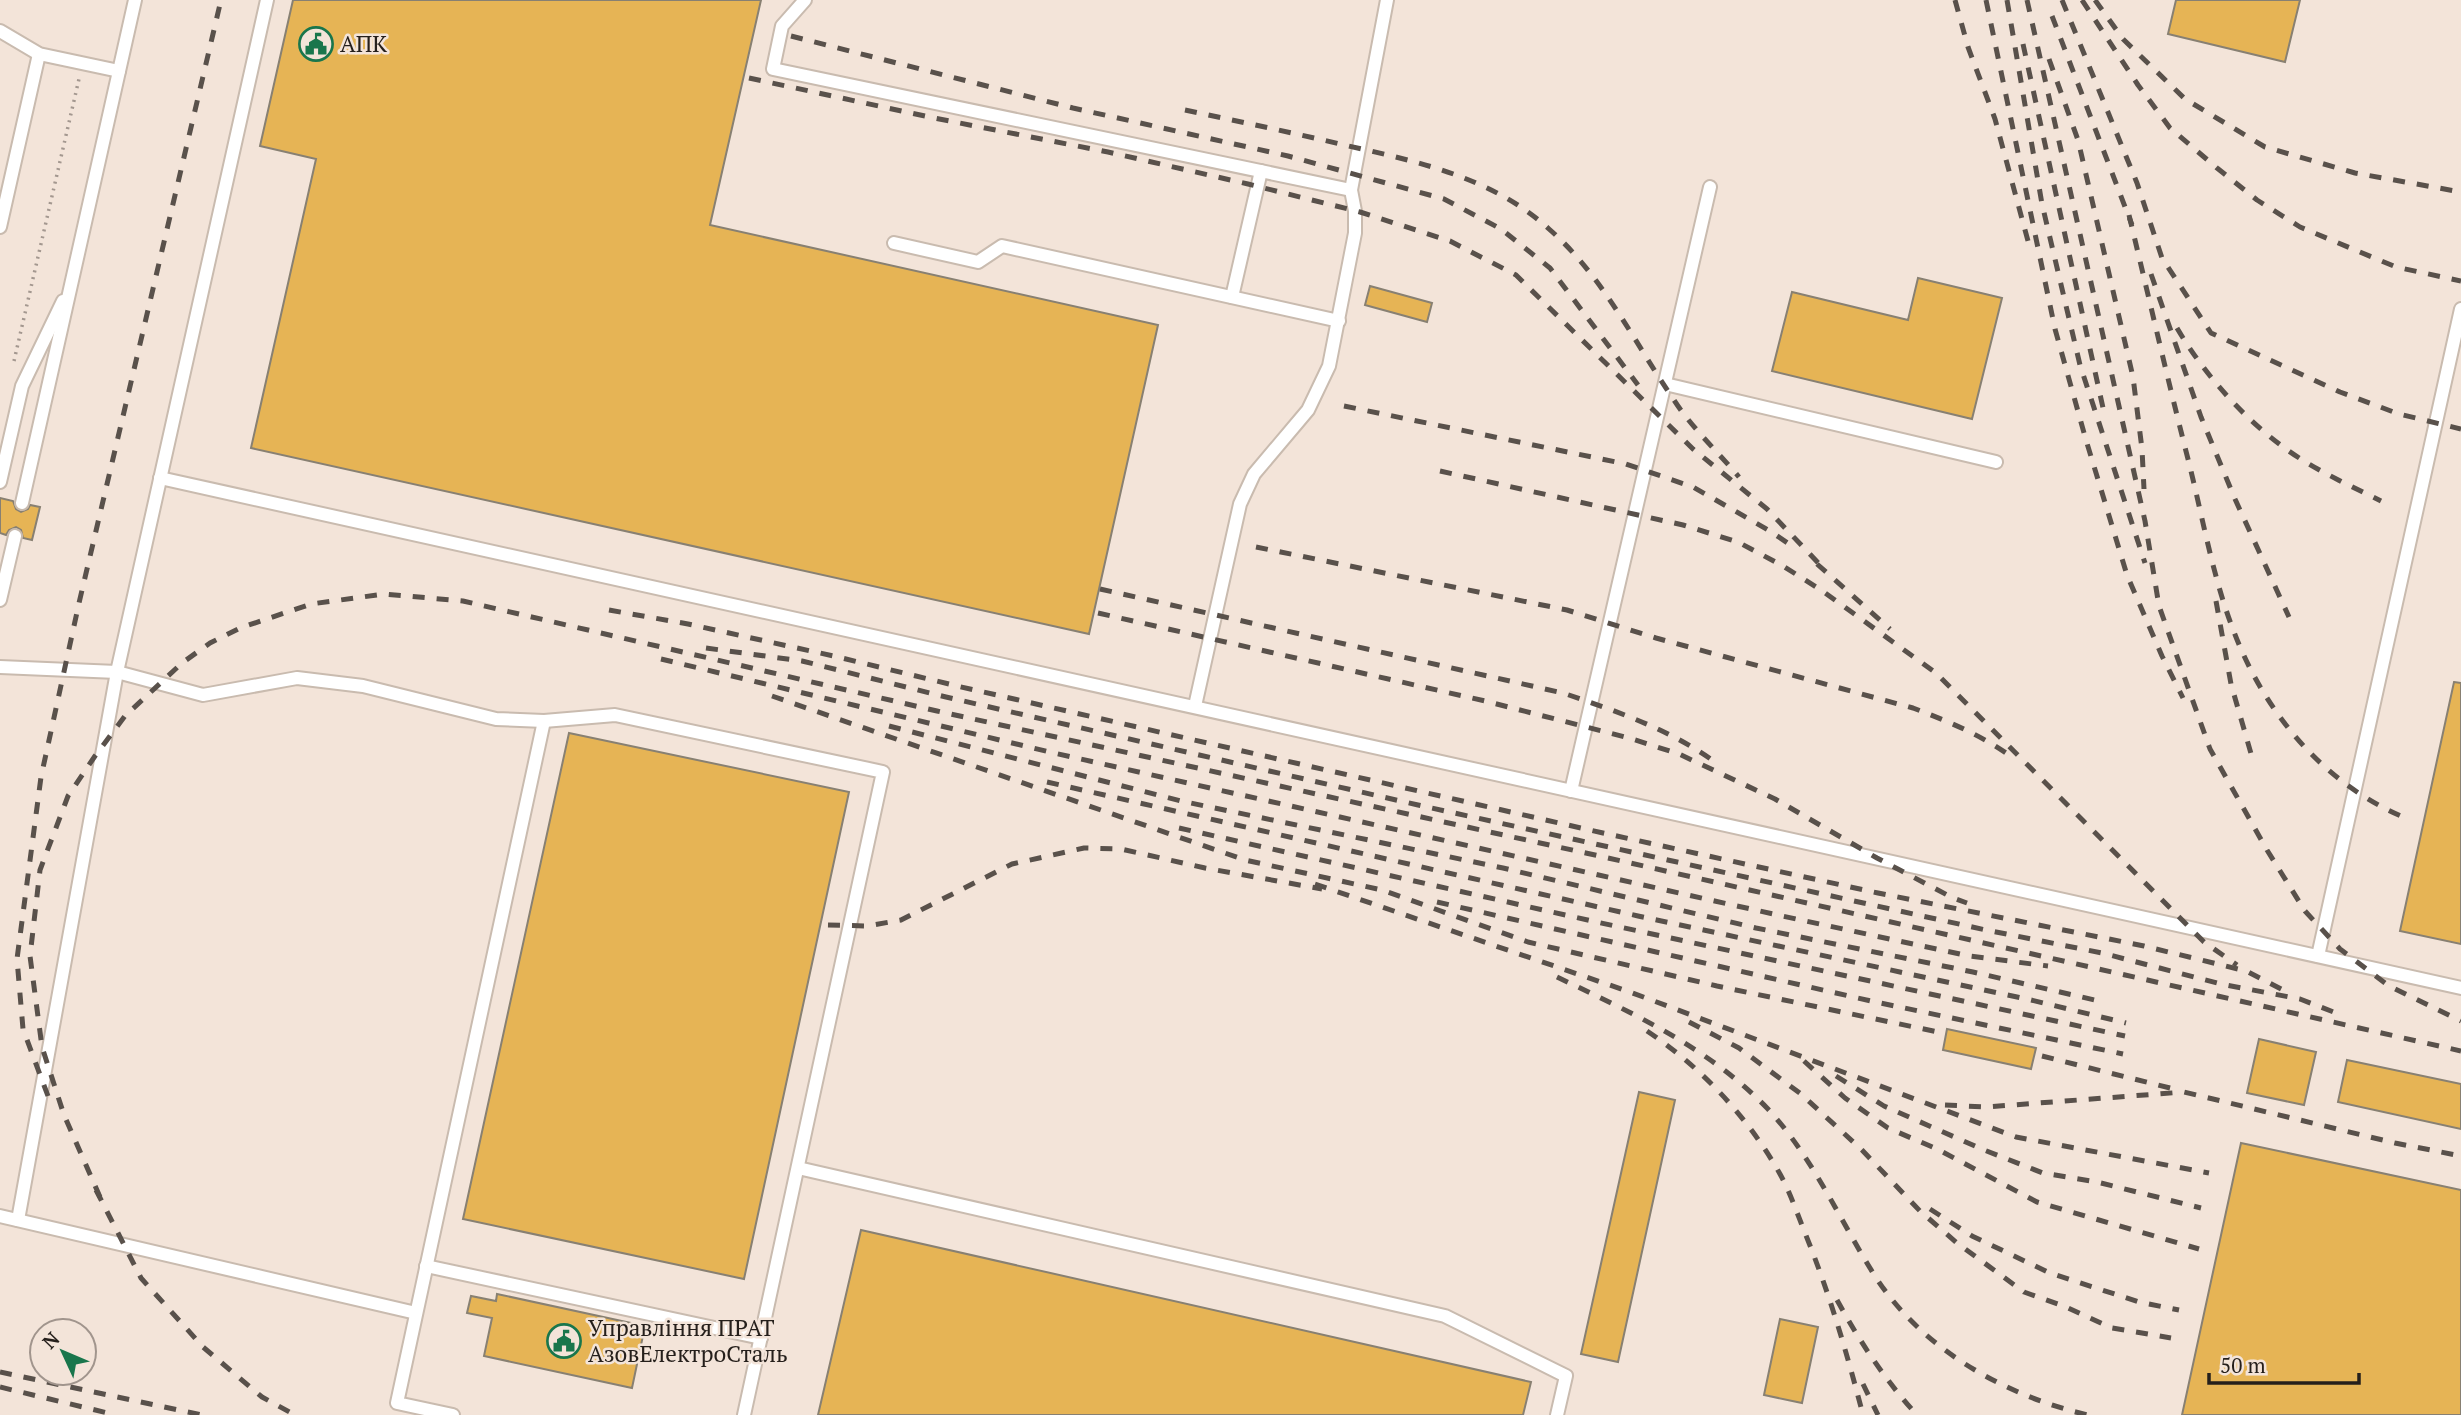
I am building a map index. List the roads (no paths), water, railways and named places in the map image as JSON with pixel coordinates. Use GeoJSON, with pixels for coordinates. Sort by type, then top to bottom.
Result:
{"type":"FeatureCollection","features":[{"type":"Feature","properties":{"kind":"lane"},"geometry":{"type":"LineString","coordinates":[[22,503],[135,0]]}},
{"type":"Feature","properties":{"kind":"lane"},"geometry":{"type":"LineString","coordinates":[[18,1220],[117,672],[267,0]]}},
{"type":"Feature","properties":{"kind":"lane"},"geometry":{"type":"LineString","coordinates":[[805,0],[782,26],[773,69],[1351,190]]}},
{"type":"Feature","properties":{"kind":"lane"},"geometry":{"type":"LineString","coordinates":[[1195,706],[1240,504],[1254,474],[1308,410],[1329,366],[1355,233],[1351,190],[1387,0]]}},
{"type":"Feature","properties":{"kind":"lane"},"geometry":{"type":"LineString","coordinates":[[0,31],[39,54],[119,71]]}},
{"type":"Feature","properties":{"kind":"lane"},"geometry":{"type":"LineString","coordinates":[[0,227],[39,54]]}},
{"type":"Feature","properties":{"kind":"lane"},"geometry":{"type":"LineString","coordinates":[[1233,297],[1261,171]]}},
{"type":"Feature","properties":{"kind":"lane"},"geometry":{"type":"LineString","coordinates":[[1571,791],[1710,187]]}},
{"type":"Feature","properties":{"kind":"lane"},"geometry":{"type":"LineString","coordinates":[[894,243],[978,262],[1002,246],[1339,321]]}},
{"type":"Feature","properties":{"kind":"lane"},"geometry":{"type":"LineString","coordinates":[[0,482],[22,386],[72,281]]}},
{"type":"Feature","properties":{"kind":"lane"},"geometry":{"type":"LineString","coordinates":[[2318,956],[2461,309]]}},
{"type":"Feature","properties":{"kind":"lane"},"geometry":{"type":"LineString","coordinates":[[1665,383],[1996,463]]}},
{"type":"Feature","properties":{"kind":"lane"},"geometry":{"type":"LineString","coordinates":[[160,478],[2461,988]]}},
{"type":"Feature","properties":{"kind":"lane"},"geometry":{"type":"LineString","coordinates":[[0,600],[15,536]]}},
{"type":"Feature","properties":{"kind":"lane"},"geometry":{"type":"LineString","coordinates":[[0,667],[117,672],[203,695],[297,678],[363,686],[496,719],[544,721],[615,715],[883,772],[744,1415]]}},
{"type":"Feature","properties":{"kind":"lane"},"geometry":{"type":"LineString","coordinates":[[453,1415],[397,1403],[544,721]]}},
{"type":"Feature","properties":{"kind":"lane"},"geometry":{"type":"LineString","coordinates":[[798,1168],[1445,1315],[1566,1376],[1557,1415]]}},
{"type":"Feature","properties":{"kind":"lane"},"geometry":{"type":"LineString","coordinates":[[0,1216],[416,1313]]}},
{"type":"Feature","properties":{"kind":"lane"},"geometry":{"type":"LineString","coordinates":[[426,1266],[761,1338]]}},
{"type":"Feature","properties":{"kind":"railway"},"geometry":{"type":"LineString","coordinates":[[48,1096],[23,1029],[17,959],[41,777],[79,603],[221,0]]}},
{"type":"Feature","properties":{"kind":"railway"},"geometry":{"type":"LineString","coordinates":[[1955,0],[1968,47],[1995,119],[2028,241]]}},
{"type":"Feature","properties":{"kind":"railway"},"geometry":{"type":"LineString","coordinates":[[1986,0],[2055,329],[2086,440],[2127,575],[2183,698]]}},
{"type":"Feature","properties":{"kind":"railway"},"geometry":{"type":"LineString","coordinates":[[2007,0],[2042,204],[2080,365],[2145,563]]}},
{"type":"Feature","properties":{"kind":"railway"},"geometry":{"type":"LineString","coordinates":[[2027,0],[2145,521],[2159,606],[2210,749],[2305,911],[2340,949],[2389,986],[2461,1021]]}},
{"type":"Feature","properties":{"kind":"railway"},"geometry":{"type":"LineString","coordinates":[[2062,0],[2137,183],[2162,258],[2211,333],[2340,392],[2399,414],[2461,429]]}},
{"type":"Feature","properties":{"kind":"railway"},"geometry":{"type":"LineString","coordinates":[[2082,0],[2170,128],[2257,200],[2300,227],[2396,267],[2461,281]]}},
{"type":"Feature","properties":{"kind":"railway"},"geometry":{"type":"LineString","coordinates":[[2095,0],[2123,39],[2185,99],[2265,147],[2355,173],[2461,192]]}},
{"type":"Feature","properties":{"kind":"railway"},"geometry":{"type":"LineString","coordinates":[[2052,16],[2132,225]]}},
{"type":"Feature","properties":{"kind":"railway"},"geometry":{"type":"LineString","coordinates":[[791,36],[1073,108],[1288,156],[1444,199],[1501,229],[1550,268],[1638,385]]}},
{"type":"Feature","properties":{"kind":"railway"},"geometry":{"type":"LineString","coordinates":[[2023,44],[2105,417]]}},
{"type":"Feature","properties":{"kind":"railway"},"geometry":{"type":"LineString","coordinates":[[2049,59],[2078,140],[2133,377],[2144,489]]}},
{"type":"Feature","properties":{"kind":"railway"},"geometry":{"type":"LineString","coordinates":[[749,78],[1108,152],[1248,184],[1360,212],[1450,241],[1516,275],[1693,449],[1767,509],[1825,570]]}},
{"type":"Feature","properties":{"kind":"railway"},"geometry":{"type":"LineString","coordinates":[[1185,110],[1423,164],[1477,183],[1526,211],[1549,229],[1586,267],[1681,410],[1739,477]]}},
{"type":"Feature","properties":{"kind":"railway"},"geometry":{"type":"LineString","coordinates":[[2129,215],[2214,570],[2234,632],[2247,661],[2279,716],[2321,764],[2372,802],[2401,816]]}},
{"type":"Feature","properties":{"kind":"railway"},"geometry":{"type":"LineString","coordinates":[[2151,274],[2201,417],[2289,617]]}},
{"type":"Feature","properties":{"kind":"railway"},"geometry":{"type":"LineString","coordinates":[[2177,328],[2199,362],[2225,394],[2270,437],[2309,464],[2381,501]]}},
{"type":"Feature","properties":{"kind":"railway"},"geometry":{"type":"LineString","coordinates":[[1344,406],[1626,464],[1693,487],[1795,548]]}},
{"type":"Feature","properties":{"kind":"railway"},"geometry":{"type":"LineString","coordinates":[[1440,471],[1683,525],[1738,542],[1783,566],[1821,590],[1936,673],[2204,942],[2237,965]]}},
{"type":"Feature","properties":{"kind":"railway"},"geometry":{"type":"LineString","coordinates":[[1256,547],[1567,610],[1656,638],[1913,708],[1974,734],[2009,755]]}},
{"type":"Feature","properties":{"kind":"railway"},"geometry":{"type":"LineString","coordinates":[[1817,564],[1890,629]]}},
{"type":"Feature","properties":{"kind":"railway"},"geometry":{"type":"LineString","coordinates":[[1100,589],[1563,693],[1661,730],[1715,762]]}},
{"type":"Feature","properties":{"kind":"railway"},"geometry":{"type":"LineString","coordinates":[[100,1197],[64,1115],[42,1047],[30,956],[40,870],[68,796],[125,716],[182,663],[210,643],[240,628],[311,604],[384,594],[463,601],[937,711],[1595,855],[2461,1051]]}},
{"type":"Feature","properties":{"kind":"railway"},"geometry":{"type":"LineString","coordinates":[[2216,601],[2231,684],[2252,757]]}},
{"type":"Feature","properties":{"kind":"railway"},"geometry":{"type":"LineString","coordinates":[[609,610],[688,624],[838,657],[1603,833],[1878,893],[2144,946],[2246,971],[2285,991]]}},
{"type":"Feature","properties":{"kind":"railway"},"geometry":{"type":"LineString","coordinates":[[1098,613],[1485,701],[1629,738],[1679,754],[1775,799],[1877,858],[1967,903]]}},
{"type":"Feature","properties":{"kind":"railway"},"geometry":{"type":"LineString","coordinates":[[706,648],[802,661],[946,697],[1418,805],[2102,953],[2221,984],[2300,999],[2344,1016]]}},
{"type":"Feature","properties":{"kind":"railway"},"geometry":{"type":"LineString","coordinates":[[661,659],[1054,753],[1773,914],[1969,956],[2048,966]]}},
{"type":"Feature","properties":{"kind":"railway"},"geometry":{"type":"LineString","coordinates":[[772,696],[1245,860],[1382,890],[1528,942],[1717,986],[1938,1032]]}},
{"type":"Feature","properties":{"kind":"railway"},"geometry":{"type":"LineString","coordinates":[[889,726],[1181,801],[1503,868],[1756,928],[1973,972],[2099,1001]]}},
{"type":"Feature","properties":{"kind":"railway"},"geometry":{"type":"LineString","coordinates":[[1047,782],[2126,1023]]}},
{"type":"Feature","properties":{"kind":"railway"},"geometry":{"type":"LineString","coordinates":[[1179,828],[1592,921],[2125,1036]]}},
{"type":"Feature","properties":{"kind":"railway"},"geometry":{"type":"LineString","coordinates":[[828,925],[867,926],[901,920],[1012,864],[1084,848],[1121,849],[1205,868],[1322,889]]}},
{"type":"Feature","properties":{"kind":"railway"},"geometry":{"type":"LineString","coordinates":[[1315,884],[1630,992],[2016,1137],[2209,1173]]}},
{"type":"Feature","properties":{"kind":"railway"},"geometry":{"type":"LineString","coordinates":[[1437,902],[1871,1001],[2123,1054]]}},
{"type":"Feature","properties":{"kind":"railway"},"geometry":{"type":"LineString","coordinates":[[1557,977],[1641,1018],[1694,1049],[1744,1086],[1767,1108],[1810,1165],[1889,1296],[1911,1321],[1937,1344],[1964,1363],[2024,1395],[2088,1415]]}},
{"type":"Feature","properties":{"kind":"railway"},"geometry":{"type":"LineString","coordinates":[[1689,1022],[1739,1048],[1801,1094],[1862,1150],[1920,1211],[1957,1243],[2024,1292],[2112,1328],[2171,1338]]}},
{"type":"Feature","properties":{"kind":"railway"},"geometry":{"type":"LineString","coordinates":[[1647,1031],[1686,1061],[1722,1095],[1753,1133],[1780,1174],[1822,1278],[1863,1415]]}},
{"type":"Feature","properties":{"kind":"railway"},"geometry":{"type":"LineString","coordinates":[[2042,1056],[2174,1089]]}},
{"type":"Feature","properties":{"kind":"railway"},"geometry":{"type":"LineString","coordinates":[[1804,1061],[1845,1098],[1888,1128],[1937,1149],[2037,1202],[2199,1249]]}},
{"type":"Feature","properties":{"kind":"railway"},"geometry":{"type":"LineString","coordinates":[[1836,1076],[1884,1106],[2043,1173],[2097,1182],[2201,1208]]}},
{"type":"Feature","properties":{"kind":"railway"},"geometry":{"type":"LineString","coordinates":[[1945,1105],[1986,1107],[2184,1092],[2395,1143],[2461,1156]]}},
{"type":"Feature","properties":{"kind":"railway"},"geometry":{"type":"LineString","coordinates":[[96,1190],[141,1278],[203,1347],[262,1397],[295,1415]]}},
{"type":"Feature","properties":{"kind":"railway"},"geometry":{"type":"LineString","coordinates":[[1930,1209],[1972,1236],[2050,1273],[2139,1302],[2179,1310]]}},
{"type":"Feature","properties":{"kind":"railway"},"geometry":{"type":"LineString","coordinates":[[1837,1300],[1874,1360],[1917,1415]]}},
{"type":"Feature","properties":{"kind":"railway"},"geometry":{"type":"LineString","coordinates":[[0,1372],[202,1415]]}},
{"type":"Feature","properties":{"kind":"railway"},"geometry":{"type":"LineString","coordinates":[[1863,1384],[1878,1415]]}},
{"type":"Feature","properties":{"kind":"railway"},"geometry":{"type":"LineString","coordinates":[[0,1387],[116,1415]]}},
{"type":"Feature","properties":{"kind":"place","name":"АПК"},"geometry":{"type":"Point","coordinates":[316,44]}},
{"type":"Feature","properties":{"kind":"place","name":"Управління ПРАТ АзовЕлектроСталь"},"geometry":{"type":"Point","coordinates":[564,1341]}}]}
